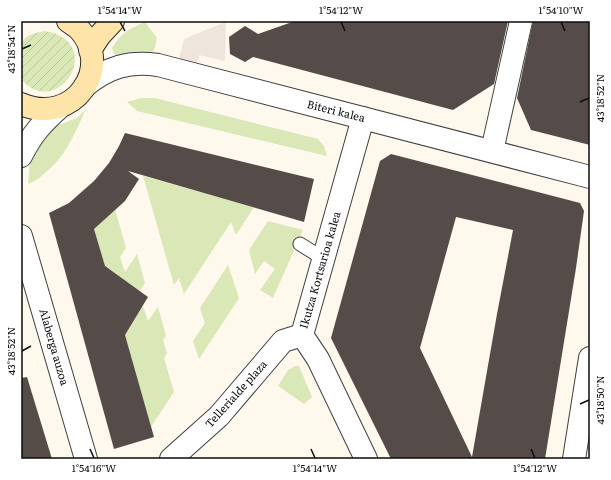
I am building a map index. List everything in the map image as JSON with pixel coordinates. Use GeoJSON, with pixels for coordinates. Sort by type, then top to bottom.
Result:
{"type":"FeatureCollection","features":[{"type":"Feature","properties":{"kind":"main road"},"geometry":{"type":"LineString","coordinates":[[21,104],[34,109],[47,110],[60,108],[78,95],[85,86],[90,75],[92,63],[90,50],[85,38],[78,28],[68,21]]}},
{"type":"Feature","properties":{"kind":"main road"},"geometry":{"type":"LineString","coordinates":[[90,50],[100,35],[113,21]]}},
{"type":"Feature","properties":{"kind":"street"},"geometry":{"type":"LineString","coordinates":[[492,151],[521,21]]}},
{"type":"Feature","properties":{"kind":"street","name":"Biteri kalea"},"geometry":{"type":"LineString","coordinates":[[85,86],[101,75],[118,67],[132,64],[145,64],[184,72],[590,177]]}},
{"type":"Feature","properties":{"kind":"street"},"geometry":{"type":"LineString","coordinates":[[21,156],[29,140],[42,122],[60,108]]}},
{"type":"Feature","properties":{"kind":"street","name":"Ikutza Kortsarioa kalea"},"geometry":{"type":"LineString","coordinates":[[363,118],[302,335],[318,358],[366,459]]}},
{"type":"Feature","properties":{"kind":"street","name":"Alaberga auzoa"},"geometry":{"type":"LineString","coordinates":[[21,236],[86,459]]}},
{"type":"Feature","properties":{"kind":"street","name":"Tellerialde plaza"},"geometry":{"type":"LineString","coordinates":[[171,459],[219,416],[282,341],[302,335]]}},
{"type":"Feature","properties":{"kind":"street"},"geometry":{"type":"LineString","coordinates":[[574,459],[590,358]]}},
{"type":"Feature","properties":{"kind":"lane"},"geometry":{"type":"LineString","coordinates":[[300,244],[324,259]]}},
{"type":"Feature","properties":{"kind":"green space"},"geometry":{"type":"Polygon","coordinates":[[[145,22],[157,38],[154,51],[124,57],[114,54],[112,48],[122,35],[130,29],[145,22]]]}},
{"type":"Feature","properties":{"kind":"green space"},"geometry":{"type":"Polygon","coordinates":[[[45,31],[64,38],[73,49],[75,62],[70,75],[61,86],[49,91],[35,90],[21,79],[21,43],[23,40],[35,33],[45,31]]]}},
{"type":"Feature","properties":{"kind":"green space"},"geometry":{"type":"Polygon","coordinates":[[[141,98],[155,98],[318,139],[324,146],[327,156],[137,111],[127,102],[141,98]]]}},
{"type":"Feature","properties":{"kind":"green space"},"geometry":{"type":"Polygon","coordinates":[[[86,109],[70,143],[60,158],[42,176],[28,184],[30,160],[38,145],[56,126],[77,118],[86,109]]]}},
{"type":"Feature","properties":{"kind":"green space"},"geometry":{"type":"Polygon","coordinates":[[[143,176],[254,207],[236,235],[231,222],[184,294],[179,278],[174,285],[143,176]]]}},
{"type":"Feature","properties":{"kind":"green space"},"geometry":{"type":"Polygon","coordinates":[[[115,209],[126,248],[120,257],[125,272],[137,254],[145,283],[140,291],[129,284],[142,308],[143,306],[148,321],[158,307],[166,336],[163,340],[167,353],[164,358],[174,392],[151,427],[94,229],[115,209]]]}},
{"type":"Feature","properties":{"kind":"green space"},"geometry":{"type":"Polygon","coordinates":[[[268,221],[303,230],[273,298],[260,290],[275,269],[264,261],[255,274],[249,250],[268,221]]]}},
{"type":"Feature","properties":{"kind":"green space"},"geometry":{"type":"Polygon","coordinates":[[[228,265],[239,298],[199,359],[193,341],[205,323],[200,308],[228,265]]]}},
{"type":"Feature","properties":{"kind":"green space"},"geometry":{"type":"Polygon","coordinates":[[[295,366],[299,366],[312,397],[304,404],[278,386],[288,370],[295,366]]]}},
{"type":"Feature","properties":{"kind":"shaded area"},"geometry":{"type":"Polygon","coordinates":[[[225,22],[225,61],[199,55],[197,64],[179,58],[184,39],[225,22]]]}},
{"type":"Feature","properties":{"kind":"building"},"geometry":{"type":"Polygon","coordinates":[[[295,21],[508,21],[494,84],[453,110],[253,57],[245,62],[230,54],[229,37],[245,26],[258,34],[295,21]]]}},
{"type":"Feature","properties":{"kind":"building"},"geometry":{"type":"Polygon","coordinates":[[[533,21],[590,21],[590,145],[531,130],[517,98],[533,21]]]}},
{"type":"Feature","properties":{"kind":"building"},"geometry":{"type":"Polygon","coordinates":[[[125,133],[314,179],[304,222],[128,171],[139,179],[125,201],[94,229],[105,266],[148,297],[125,335],[154,437],[114,449],[49,213],[69,203],[94,181],[109,163],[125,133]]]}},
{"type":"Feature","properties":{"kind":"building"},"geometry":{"type":"Polygon","coordinates":[[[391,154],[580,203],[584,211],[545,459],[391,459],[331,338],[380,161],[391,154]],[[456,217],[420,348],[472,457],[497,314],[513,230],[456,217]]]}},
{"type":"Feature","properties":{"kind":"building"},"geometry":{"type":"Polygon","coordinates":[[[27,377],[52,459],[21,459],[21,378],[27,377]]]}}]}
